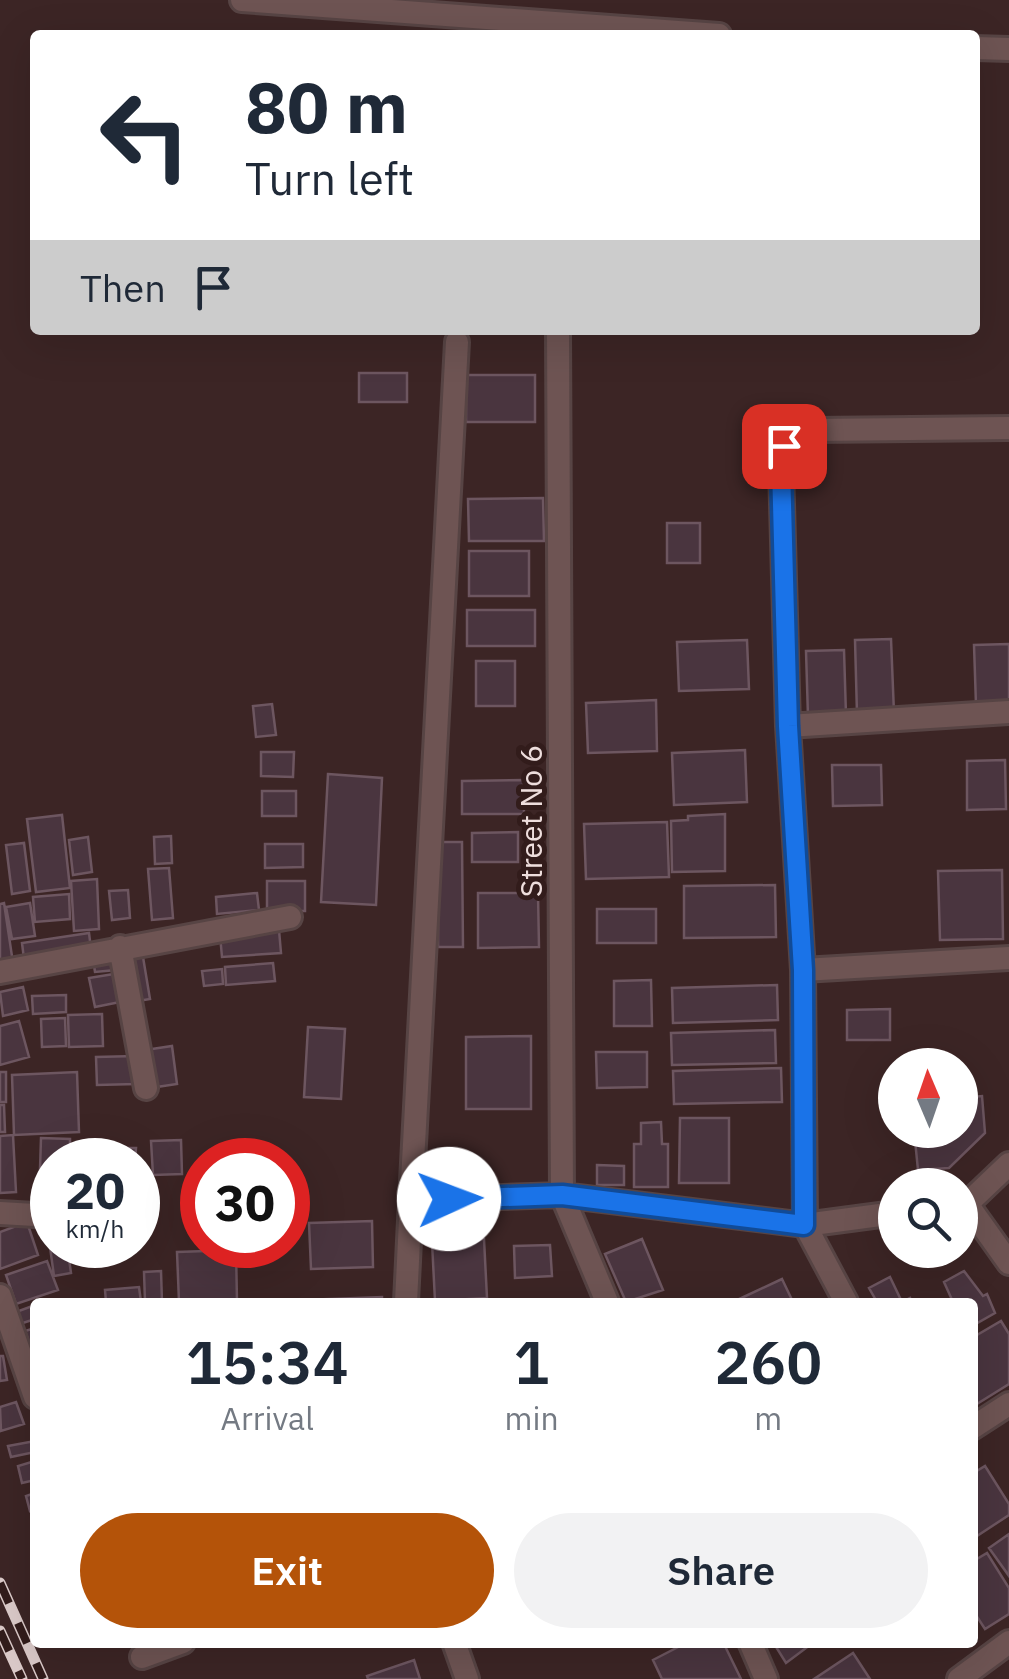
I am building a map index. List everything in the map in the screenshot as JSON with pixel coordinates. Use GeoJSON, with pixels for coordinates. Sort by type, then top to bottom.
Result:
{"type":"FeatureCollection","features":[{"type":"Feature","properties":{"kind":"street"},"geometry":{"type":"LineString","coordinates":[[242,0],[578,30]]}},
{"type":"Feature","properties":{"kind":"street"},"geometry":{"type":"LineString","coordinates":[[980,48],[1009,49]]}},
{"type":"Feature","properties":{"kind":"street","name":"Street No 6"},"geometry":{"type":"LineString","coordinates":[[558,335],[562,1195],[605,1298]]}},
{"type":"Feature","properties":{"kind":"street"},"geometry":{"type":"LineString","coordinates":[[406,1298],[457,342]]}},
{"type":"Feature","properties":{"kind":"street"},"geometry":{"type":"LineString","coordinates":[[844,1298],[804,1225],[803,970],[788,726],[781,467],[784,446],[796,434],[813,430],[1009,428]]}},
{"type":"Feature","properties":{"kind":"street"},"geometry":{"type":"LineString","coordinates":[[788,726],[1009,712]]}},
{"type":"Feature","properties":{"kind":"street"},"geometry":{"type":"LineString","coordinates":[[0,972],[290,917]]}},
{"type":"Feature","properties":{"kind":"street"},"geometry":{"type":"LineString","coordinates":[[120,947],[146,1088]]}},
{"type":"Feature","properties":{"kind":"street"},"geometry":{"type":"LineString","coordinates":[[803,970],[1009,958]]}},
{"type":"Feature","properties":{"kind":"street"},"geometry":{"type":"LineString","coordinates":[[978,1192],[1009,1164]]}},
{"type":"Feature","properties":{"kind":"street"},"geometry":{"type":"LineString","coordinates":[[411,1200],[562,1195],[804,1225],[878,1215]]}},
{"type":"Feature","properties":{"kind":"street"},"geometry":{"type":"LineString","coordinates":[[0,1213],[30,1215]]}},
{"type":"Feature","properties":{"kind":"street"},"geometry":{"type":"LineString","coordinates":[[978,1222],[1009,1263]]}},
{"type":"Feature","properties":{"kind":"street"},"geometry":{"type":"LineString","coordinates":[[0,1296],[30,1378]]}},
{"type":"Feature","properties":{"kind":"street"},"geometry":{"type":"LineString","coordinates":[[978,1424],[1009,1404]]}},
{"type":"Feature","properties":{"kind":"street"},"geometry":{"type":"LineString","coordinates":[[959,1679],[1009,1642]]}},
{"type":"Feature","properties":{"kind":"street"},"geometry":{"type":"LineString","coordinates":[[143,1659],[168,1648]]}},
{"type":"Feature","properties":{"kind":"street"},"geometry":{"type":"LineString","coordinates":[[456,1648],[468,1679]]}},
{"type":"Feature","properties":{"kind":"street"},"geometry":{"type":"LineString","coordinates":[[753,1648],[766,1679]]}},
{"type":"Feature","properties":{"kind":"building"},"geometry":{"type":"Polygon","coordinates":[[[359,373],[407,373],[407,402],[359,402],[359,373]]]}},
{"type":"Feature","properties":{"kind":"building"},"geometry":{"type":"Polygon","coordinates":[[[466,375],[535,375],[535,422],[466,422],[466,375]]]}},
{"type":"Feature","properties":{"kind":"building"},"geometry":{"type":"Polygon","coordinates":[[[543,498],[544,541],[469,541],[468,499],[543,498]]]}},
{"type":"Feature","properties":{"kind":"building"},"geometry":{"type":"Polygon","coordinates":[[[667,523],[700,523],[700,563],[667,563],[667,523]]]}},
{"type":"Feature","properties":{"kind":"building"},"geometry":{"type":"Polygon","coordinates":[[[469,551],[529,551],[529,596],[469,596],[469,551]]]}},
{"type":"Feature","properties":{"kind":"building"},"geometry":{"type":"Polygon","coordinates":[[[467,610],[535,610],[535,646],[467,646],[467,610]]]}},
{"type":"Feature","properties":{"kind":"building"},"geometry":{"type":"Polygon","coordinates":[[[891,639],[894,713],[857,714],[855,640],[891,639]]]}},
{"type":"Feature","properties":{"kind":"building"},"geometry":{"type":"Polygon","coordinates":[[[747,640],[749,689],[679,691],[677,642],[747,640]]]}},
{"type":"Feature","properties":{"kind":"building"},"geometry":{"type":"Polygon","coordinates":[[[1009,644],[1009,703],[976,705],[974,645],[1009,644]]]}},
{"type":"Feature","properties":{"kind":"building"},"geometry":{"type":"Polygon","coordinates":[[[844,650],[846,715],[808,717],[806,651],[844,650]]]}},
{"type":"Feature","properties":{"kind":"building"},"geometry":{"type":"Polygon","coordinates":[[[476,661],[515,661],[515,706],[476,706],[476,661]]]}},
{"type":"Feature","properties":{"kind":"building"},"geometry":{"type":"Polygon","coordinates":[[[656,700],[657,751],[588,753],[586,703],[656,700]]]}},
{"type":"Feature","properties":{"kind":"building"},"geometry":{"type":"Polygon","coordinates":[[[272,704],[276,735],[256,737],[253,706],[272,704]]]}},
{"type":"Feature","properties":{"kind":"building"},"geometry":{"type":"Polygon","coordinates":[[[745,750],[747,802],[674,805],[672,753],[745,750]]]}},
{"type":"Feature","properties":{"kind":"building"},"geometry":{"type":"Polygon","coordinates":[[[261,752],[294,752],[293,777],[261,776],[261,752]]]}},
{"type":"Feature","properties":{"kind":"building"},"geometry":{"type":"Polygon","coordinates":[[[1005,760],[1006,809],[967,810],[967,761],[1005,760]]]}},
{"type":"Feature","properties":{"kind":"building"},"geometry":{"type":"Polygon","coordinates":[[[832,765],[881,765],[882,805],[833,806],[832,765]]]}},
{"type":"Feature","properties":{"kind":"building"},"geometry":{"type":"Polygon","coordinates":[[[328,774],[382,778],[376,905],[321,902],[328,774]]]}},
{"type":"Feature","properties":{"kind":"building"},"geometry":{"type":"Polygon","coordinates":[[[523,780],[524,814],[462,814],[462,781],[523,780]]]}},
{"type":"Feature","properties":{"kind":"building"},"geometry":{"type":"Polygon","coordinates":[[[262,791],[296,791],[296,816],[262,816],[262,791]]]}},
{"type":"Feature","properties":{"kind":"building"},"geometry":{"type":"Polygon","coordinates":[[[725,814],[725,871],[672,872],[671,821],[725,814]]]}},
{"type":"Feature","properties":{"kind":"building"},"geometry":{"type":"Polygon","coordinates":[[[62,815],[70,888],[36,892],[27,819],[62,815]]]}},
{"type":"Feature","properties":{"kind":"building"},"geometry":{"type":"Polygon","coordinates":[[[667,822],[669,877],[586,879],[584,824],[667,822]]]}},
{"type":"Feature","properties":{"kind":"building"},"geometry":{"type":"Polygon","coordinates":[[[518,832],[518,862],[472,862],[472,833],[518,832]]]}},
{"type":"Feature","properties":{"kind":"building"},"geometry":{"type":"Polygon","coordinates":[[[171,836],[172,863],[155,864],[154,837],[171,836]]]}},
{"type":"Feature","properties":{"kind":"building"},"geometry":{"type":"Polygon","coordinates":[[[88,837],[92,872],[73,875],[69,840],[88,837]]]}},
{"type":"Feature","properties":{"kind":"building"},"geometry":{"type":"Polygon","coordinates":[[[438,842],[462,842],[463,947],[438,947],[438,842]]]}},
{"type":"Feature","properties":{"kind":"building"},"geometry":{"type":"Polygon","coordinates":[[[24,843],[30,891],[12,894],[6,845],[24,843]]]}},
{"type":"Feature","properties":{"kind":"building"},"geometry":{"type":"Polygon","coordinates":[[[265,844],[303,844],[303,867],[265,868],[265,844]]]}},
{"type":"Feature","properties":{"kind":"building"},"geometry":{"type":"Polygon","coordinates":[[[169,868],[173,918],[152,920],[148,869],[169,868]]]}},
{"type":"Feature","properties":{"kind":"building"},"geometry":{"type":"Polygon","coordinates":[[[1002,870],[1003,939],[940,940],[938,871],[1002,870]]]}},
{"type":"Feature","properties":{"kind":"building"},"geometry":{"type":"Polygon","coordinates":[[[97,879],[99,929],[74,931],[71,881],[97,879]]]}},
{"type":"Feature","properties":{"kind":"building"},"geometry":{"type":"Polygon","coordinates":[[[267,881],[305,881],[305,911],[267,911],[267,881]]]}},
{"type":"Feature","properties":{"kind":"building"},"geometry":{"type":"Polygon","coordinates":[[[775,885],[776,937],[684,938],[684,886],[775,885]]]}},
{"type":"Feature","properties":{"kind":"building"},"geometry":{"type":"Polygon","coordinates":[[[128,890],[130,918],[112,920],[109,891],[128,890]]]}},
{"type":"Feature","properties":{"kind":"building"},"geometry":{"type":"Polygon","coordinates":[[[257,893],[259,910],[217,914],[216,897],[257,893]]]}},
{"type":"Feature","properties":{"kind":"building"},"geometry":{"type":"Polygon","coordinates":[[[478,893],[538,893],[539,947],[478,948],[478,893]]]}},
{"type":"Feature","properties":{"kind":"building"},"geometry":{"type":"Polygon","coordinates":[[[69,894],[70,919],[35,922],[33,897],[69,894]]]}},
{"type":"Feature","properties":{"kind":"building"},"geometry":{"type":"Polygon","coordinates":[[[4,903],[13,963],[0,965],[0,904],[4,903]]]}},
{"type":"Feature","properties":{"kind":"building"},"geometry":{"type":"Polygon","coordinates":[[[30,903],[35,936],[12,939],[6,907],[30,903]]]}},
{"type":"Feature","properties":{"kind":"building"},"geometry":{"type":"Polygon","coordinates":[[[597,909],[656,909],[656,943],[597,943],[597,909]]]}},
{"type":"Feature","properties":{"kind":"building"},"geometry":{"type":"Polygon","coordinates":[[[279,930],[281,953],[222,957],[220,935],[279,930]]]}},
{"type":"Feature","properties":{"kind":"building"},"geometry":{"type":"Polygon","coordinates":[[[89,933],[91,949],[24,959],[22,943],[89,933]]]}},
{"type":"Feature","properties":{"kind":"building"},"geometry":{"type":"Polygon","coordinates":[[[142,951],[150,999],[132,1002],[125,954],[142,951]]]}},
{"type":"Feature","properties":{"kind":"building"},"geometry":{"type":"Polygon","coordinates":[[[115,956],[116,970],[95,972],[93,959],[115,956]]]}},
{"type":"Feature","properties":{"kind":"building"},"geometry":{"type":"Polygon","coordinates":[[[273,963],[275,981],[226,985],[225,967],[273,963]]]}},
{"type":"Feature","properties":{"kind":"building"},"geometry":{"type":"Polygon","coordinates":[[[222,969],[223,984],[204,986],[202,971],[222,969]]]}},
{"type":"Feature","properties":{"kind":"building"},"geometry":{"type":"Polygon","coordinates":[[[120,973],[125,1001],[95,1007],[89,978],[120,973]]]}},
{"type":"Feature","properties":{"kind":"building"},"geometry":{"type":"Polygon","coordinates":[[[651,980],[652,1026],[614,1026],[614,981],[651,980]]]}},
{"type":"Feature","properties":{"kind":"building"},"geometry":{"type":"Polygon","coordinates":[[[777,985],[778,1020],[673,1023],[672,988],[777,985]]]}},
{"type":"Feature","properties":{"kind":"building"},"geometry":{"type":"Polygon","coordinates":[[[23,987],[28,1010],[3,1016],[0,992],[23,987]]]}},
{"type":"Feature","properties":{"kind":"building"},"geometry":{"type":"Polygon","coordinates":[[[66,995],[66,1012],[33,1014],[32,996],[66,995]]]}},
{"type":"Feature","properties":{"kind":"building"},"geometry":{"type":"Polygon","coordinates":[[[890,1009],[890,1040],[847,1040],[847,1010],[890,1009]]]}},
{"type":"Feature","properties":{"kind":"building"},"geometry":{"type":"Polygon","coordinates":[[[102,1014],[103,1046],[69,1047],[68,1015],[102,1014]]]}},
{"type":"Feature","properties":{"kind":"building"},"geometry":{"type":"Polygon","coordinates":[[[65,1018],[66,1046],[42,1047],[41,1019],[65,1018]]]}},
{"type":"Feature","properties":{"kind":"building"},"geometry":{"type":"Polygon","coordinates":[[[19,1021],[29,1057],[0,1065],[0,1026],[19,1021]]]}},
{"type":"Feature","properties":{"kind":"building"},"geometry":{"type":"Polygon","coordinates":[[[308,1027],[345,1029],[341,1099],[304,1097],[308,1027]]]}},
{"type":"Feature","properties":{"kind":"building"},"geometry":{"type":"Polygon","coordinates":[[[775,1030],[776,1063],[672,1065],[671,1033],[775,1030]]]}},
{"type":"Feature","properties":{"kind":"building"},"geometry":{"type":"Polygon","coordinates":[[[531,1036],[531,1109],[466,1109],[466,1037],[531,1036]]]}},
{"type":"Feature","properties":{"kind":"building"},"geometry":{"type":"Polygon","coordinates":[[[172,1046],[177,1084],[150,1088],[145,1050],[172,1046]]]}},
{"type":"Feature","properties":{"kind":"building"},"geometry":{"type":"Polygon","coordinates":[[[596,1052],[647,1052],[647,1087],[597,1088],[596,1052]]]}},
{"type":"Feature","properties":{"kind":"building"},"geometry":{"type":"Polygon","coordinates":[[[135,1056],[136,1084],[97,1085],[96,1057],[135,1056]]]}},
{"type":"Feature","properties":{"kind":"building"},"geometry":{"type":"Polygon","coordinates":[[[781,1068],[782,1102],[674,1104],[673,1071],[781,1068]]]}},
{"type":"Feature","properties":{"kind":"building"},"geometry":{"type":"Polygon","coordinates":[[[0,1072],[6,1072],[6,1102],[0,1102],[0,1072]]]}},
{"type":"Feature","properties":{"kind":"building"},"geometry":{"type":"Polygon","coordinates":[[[77,1072],[79,1132],[14,1135],[12,1075],[77,1072]]]}},
{"type":"Feature","properties":{"kind":"building"},"geometry":{"type":"Polygon","coordinates":[[[978,1096],[982,1096],[985,1133],[978,1140],[978,1096]]]}},
{"type":"Feature","properties":{"kind":"building"},"geometry":{"type":"Polygon","coordinates":[[[0,1105],[4,1105],[5,1132],[0,1132],[0,1105]]]}},
{"type":"Feature","properties":{"kind":"building"},"geometry":{"type":"Polygon","coordinates":[[[680,1118],[729,1118],[729,1183],[679,1183],[680,1118]]]}},
{"type":"Feature","properties":{"kind":"building"},"geometry":{"type":"Polygon","coordinates":[[[661,1122],[662,1144],[668,1144],[668,1187],[634,1187],[634,1144],[641,1144],[641,1123],[661,1122]]]}},
{"type":"Feature","properties":{"kind":"building"},"geometry":{"type":"Polygon","coordinates":[[[13,1135],[16,1192],[0,1193],[0,1136],[13,1135]]]}},
{"type":"Feature","properties":{"kind":"building"},"geometry":{"type":"Polygon","coordinates":[[[180,1140],[180,1174],[160,1175],[160,1141],[180,1140]]]}},
{"type":"Feature","properties":{"kind":"building"},"geometry":{"type":"Polygon","coordinates":[[[916,1148],[970,1148],[949,1168],[918,1168],[916,1148]]]}},
{"type":"Feature","properties":{"kind":"building"},"geometry":{"type":"Polygon","coordinates":[[[597,1165],[624,1166],[624,1185],[597,1185],[597,1165]]]}},
{"type":"Feature","properties":{"kind":"building"},"geometry":{"type":"Polygon","coordinates":[[[372,1221],[373,1267],[311,1269],[310,1223],[372,1221]]]}},
{"type":"Feature","properties":{"kind":"building"},"geometry":{"type":"Polygon","coordinates":[[[27,1222],[30,1258],[0,1269],[0,1232],[27,1222]]]}},
{"type":"Feature","properties":{"kind":"building"},"geometry":{"type":"Polygon","coordinates":[[[484,1239],[487,1298],[435,1298],[432,1242],[484,1239]]]}},
{"type":"Feature","properties":{"kind":"building"},"geometry":{"type":"Polygon","coordinates":[[[642,1239],[663,1290],[624,1298],[605,1254],[642,1239]]]}},
{"type":"Feature","properties":{"kind":"building"},"geometry":{"type":"Polygon","coordinates":[[[550,1245],[552,1276],[515,1278],[514,1246],[550,1245]]]}},
{"type":"Feature","properties":{"kind":"building"},"geometry":{"type":"Polygon","coordinates":[[[177,1252],[180,1268],[236,1268],[237,1298],[179,1298],[177,1252]]]}},
{"type":"Feature","properties":{"kind":"building"},"geometry":{"type":"Polygon","coordinates":[[[30,1267],[50,1268],[58,1290],[16,1304],[6,1275],[30,1267]]]}},
{"type":"Feature","properties":{"kind":"building"},"geometry":{"type":"Polygon","coordinates":[[[53,1268],[70,1268],[71,1273],[54,1276],[53,1268]]]}},
{"type":"Feature","properties":{"kind":"building"},"geometry":{"type":"Polygon","coordinates":[[[161,1271],[162,1298],[145,1298],[144,1272],[161,1271]]]}},
{"type":"Feature","properties":{"kind":"building"},"geometry":{"type":"Polygon","coordinates":[[[964,1271],[983,1296],[987,1294],[995,1313],[978,1323],[978,1298],[951,1298],[944,1282],[964,1271]]]}},
{"type":"Feature","properties":{"kind":"building"},"geometry":{"type":"Polygon","coordinates":[[[890,1277],[900,1298],[875,1298],[869,1288],[890,1277]]]}},
{"type":"Feature","properties":{"kind":"building"},"geometry":{"type":"Polygon","coordinates":[[[782,1279],[791,1298],[741,1298],[782,1279]]]}},
{"type":"Feature","properties":{"kind":"building"},"geometry":{"type":"Polygon","coordinates":[[[139,1287],[140,1298],[106,1298],[105,1290],[139,1287]]]}},
{"type":"Feature","properties":{"kind":"building"},"geometry":{"type":"Polygon","coordinates":[[[30,1307],[30,1321],[20,1324],[16,1312],[30,1307]]]}},
{"type":"Feature","properties":{"kind":"building"},"geometry":{"type":"Polygon","coordinates":[[[1001,1321],[1009,1334],[1009,1384],[978,1403],[978,1334],[1001,1321]]]}},
{"type":"Feature","properties":{"kind":"building"},"geometry":{"type":"Polygon","coordinates":[[[0,1356],[7,1380],[0,1381],[0,1356]]]}},
{"type":"Feature","properties":{"kind":"building"},"geometry":{"type":"Polygon","coordinates":[[[16,1402],[24,1424],[1,1431],[0,1407],[16,1402]]]}},
{"type":"Feature","properties":{"kind":"building"},"geometry":{"type":"Polygon","coordinates":[[[30,1442],[30,1453],[11,1457],[8,1446],[30,1442]]]}},
{"type":"Feature","properties":{"kind":"building"},"geometry":{"type":"Polygon","coordinates":[[[30,1462],[30,1481],[22,1483],[18,1466],[30,1462]]]}},
{"type":"Feature","properties":{"kind":"building"},"geometry":{"type":"Polygon","coordinates":[[[985,1466],[1009,1504],[1009,1515],[978,1535],[978,1470],[985,1466]]]}},
{"type":"Feature","properties":{"kind":"building"},"geometry":{"type":"Polygon","coordinates":[[[1009,1534],[1009,1576],[989,1548],[1009,1534]]]}},
{"type":"Feature","properties":{"kind":"building"},"geometry":{"type":"Polygon","coordinates":[[[987,1553],[1009,1588],[1009,1614],[985,1629],[978,1618],[978,1558],[987,1553]]]}},
{"type":"Feature","properties":{"kind":"building"},"geometry":{"type":"Polygon","coordinates":[[[676,1648],[726,1648],[741,1679],[662,1679],[653,1660],[676,1648]]]}},
{"type":"Feature","properties":{"kind":"building"},"geometry":{"type":"Polygon","coordinates":[[[777,1648],[806,1648],[786,1663],[777,1648]]]}},
{"type":"Feature","properties":{"kind":"building"},"geometry":{"type":"Polygon","coordinates":[[[853,1653],[870,1679],[814,1679],[853,1653]]]}},
{"type":"Feature","properties":{"kind":"building"},"geometry":{"type":"Polygon","coordinates":[[[414,1660],[420,1679],[368,1679],[367,1676],[414,1660]]]}},
{"type":"Feature","properties":{"kind":"railway"},"geometry":{"type":"LineString","coordinates":[[0,1583],[43,1679]]}},
{"type":"Feature","properties":{"kind":"railway"},"geometry":{"type":"LineString","coordinates":[[0,1631],[22,1679]]}},
{"type":"Feature","properties":{"kind":"route"},"geometry":{"type":"LineString","coordinates":[[449,1199],[562,1195],[804,1225],[803,970],[788,726],[781,467],[784,446]]}}]}
